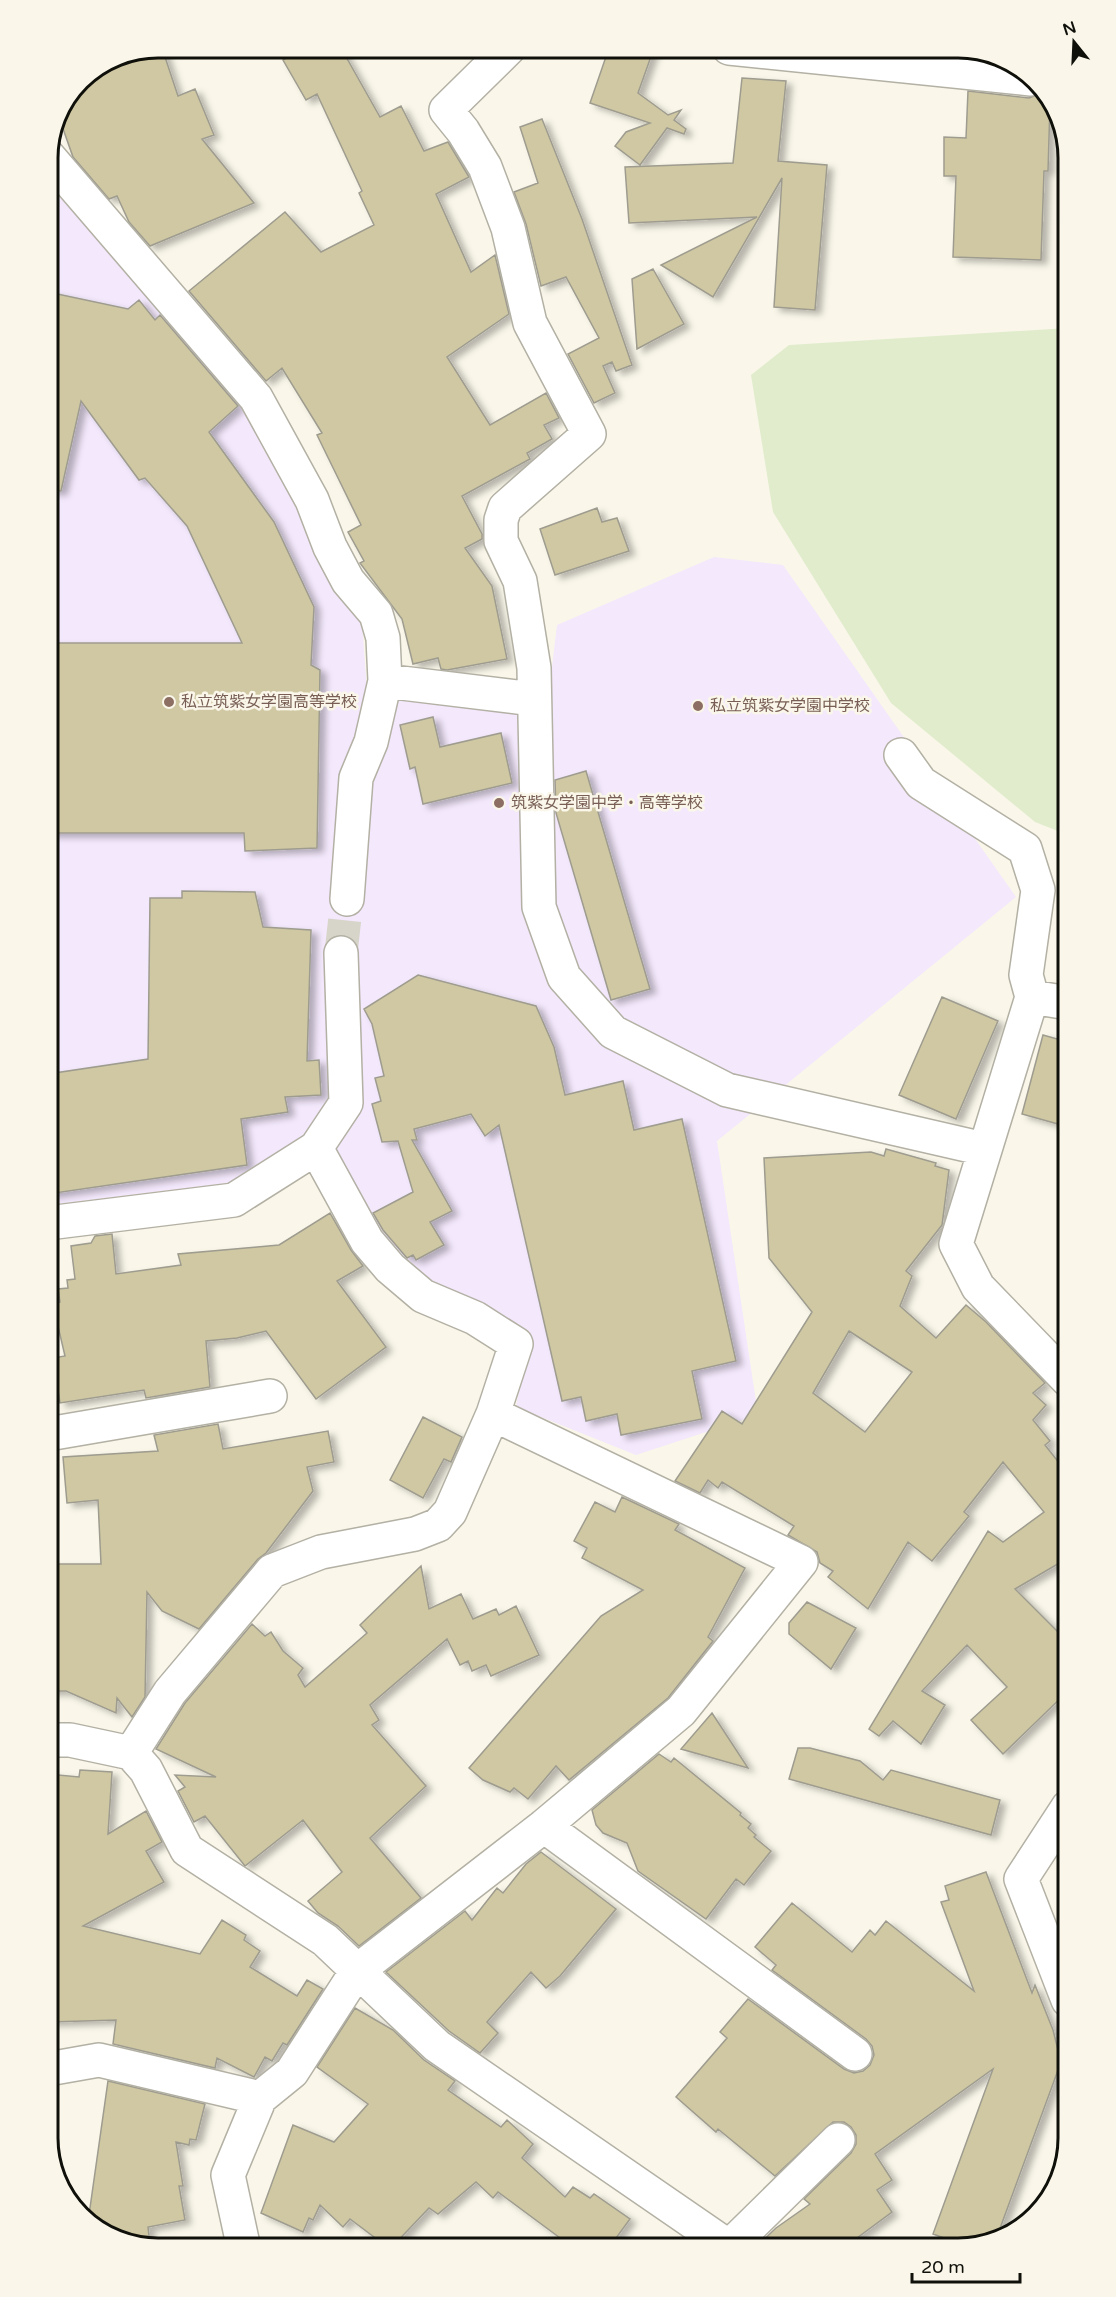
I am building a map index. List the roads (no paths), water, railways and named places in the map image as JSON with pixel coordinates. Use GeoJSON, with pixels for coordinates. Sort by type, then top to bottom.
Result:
{"type":"FeatureCollection","features":[{"type":"Feature","properties":{"kind":"street"},"geometry":{"type":"LineString","coordinates":[[498,58],[446,110],[463,131],[485,167],[508,228],[530,323],[589,434],[505,508],[501,520],[501,541],[520,581],[534,669],[538,907],[564,977],[613,1032],[727,1090],[984,1149]]}},
{"type":"Feature","properties":{"kind":"street"},"geometry":{"type":"LineString","coordinates":[[835,59],[1016,77]]}},
{"type":"Feature","properties":{"kind":"street"},"geometry":{"type":"LineString","coordinates":[[59,169],[256,398],[312,500],[330,547],[348,581],[376,614],[383,638],[385,681],[371,742],[356,778],[347,899]]}},
{"type":"Feature","properties":{"kind":"street"},"geometry":{"type":"LineString","coordinates":[[385,681],[533,699]]}},
{"type":"Feature","properties":{"kind":"street"},"geometry":{"type":"LineString","coordinates":[[901,755],[921,783],[1025,849],[1038,890],[1026,975],[1032,997],[956,1244],[978,1287],[1058,1370]]}},
{"type":"Feature","properties":{"kind":"street"},"geometry":{"type":"LineString","coordinates":[[58,1221],[234,1200],[316,1149],[346,1103],[341,953]]}},
{"type":"Feature","properties":{"kind":"street"},"geometry":{"type":"LineString","coordinates":[[1032,997],[1058,1001]]}},
{"type":"Feature","properties":{"kind":"street"},"geometry":{"type":"LineString","coordinates":[[131,1753],[170,1692],[272,1571],[321,1552],[415,1534],[438,1525],[450,1512],[493,1414],[516,1344],[475,1318],[423,1296],[390,1269],[367,1240],[316,1149]]}},
{"type":"Feature","properties":{"kind":"street"},"geometry":{"type":"LineString","coordinates":[[58,1432],[270,1396]]}},
{"type":"Feature","properties":{"kind":"street"},"geometry":{"type":"LineString","coordinates":[[242,2238],[228,2175],[260,2098],[292,2072],[357,1971],[544,1826],[681,1711],[801,1563],[493,1414]]}},
{"type":"Feature","properties":{"kind":"street"},"geometry":{"type":"LineString","coordinates":[[58,1740],[70,1740],[131,1753],[146,1770],[187,1850],[325,1940],[437,2046],[718,2238]]}},
{"type":"Feature","properties":{"kind":"street"},"geometry":{"type":"LineString","coordinates":[[1058,1822],[1021,1879],[1058,1974]]}},
{"type":"Feature","properties":{"kind":"street"},"geometry":{"type":"LineString","coordinates":[[544,1826],[855,2054]]}},
{"type":"Feature","properties":{"kind":"street"},"geometry":{"type":"LineString","coordinates":[[58,2067],[99,2060],[260,2098]]}},
{"type":"Feature","properties":{"kind":"street"},"geometry":{"type":"LineString","coordinates":[[740,2238],[838,2140]]}},
{"type":"Feature","properties":{"kind":"tunnel"},"geometry":{"type":"LineString","coordinates":[[341,953],[347,899]]}},
{"type":"Feature","properties":{"kind":"place","name":"私立筑紫女学園高等学校"},"geometry":{"type":"Point","coordinates":[169,702]}},
{"type":"Feature","properties":{"kind":"place","name":"私立筑紫女学園中学校"},"geometry":{"type":"Point","coordinates":[698,706]}},
{"type":"Feature","properties":{"kind":"place","name":"筑紫女学園中学・高等学校"},"geometry":{"type":"Point","coordinates":[499,803]}}]}
